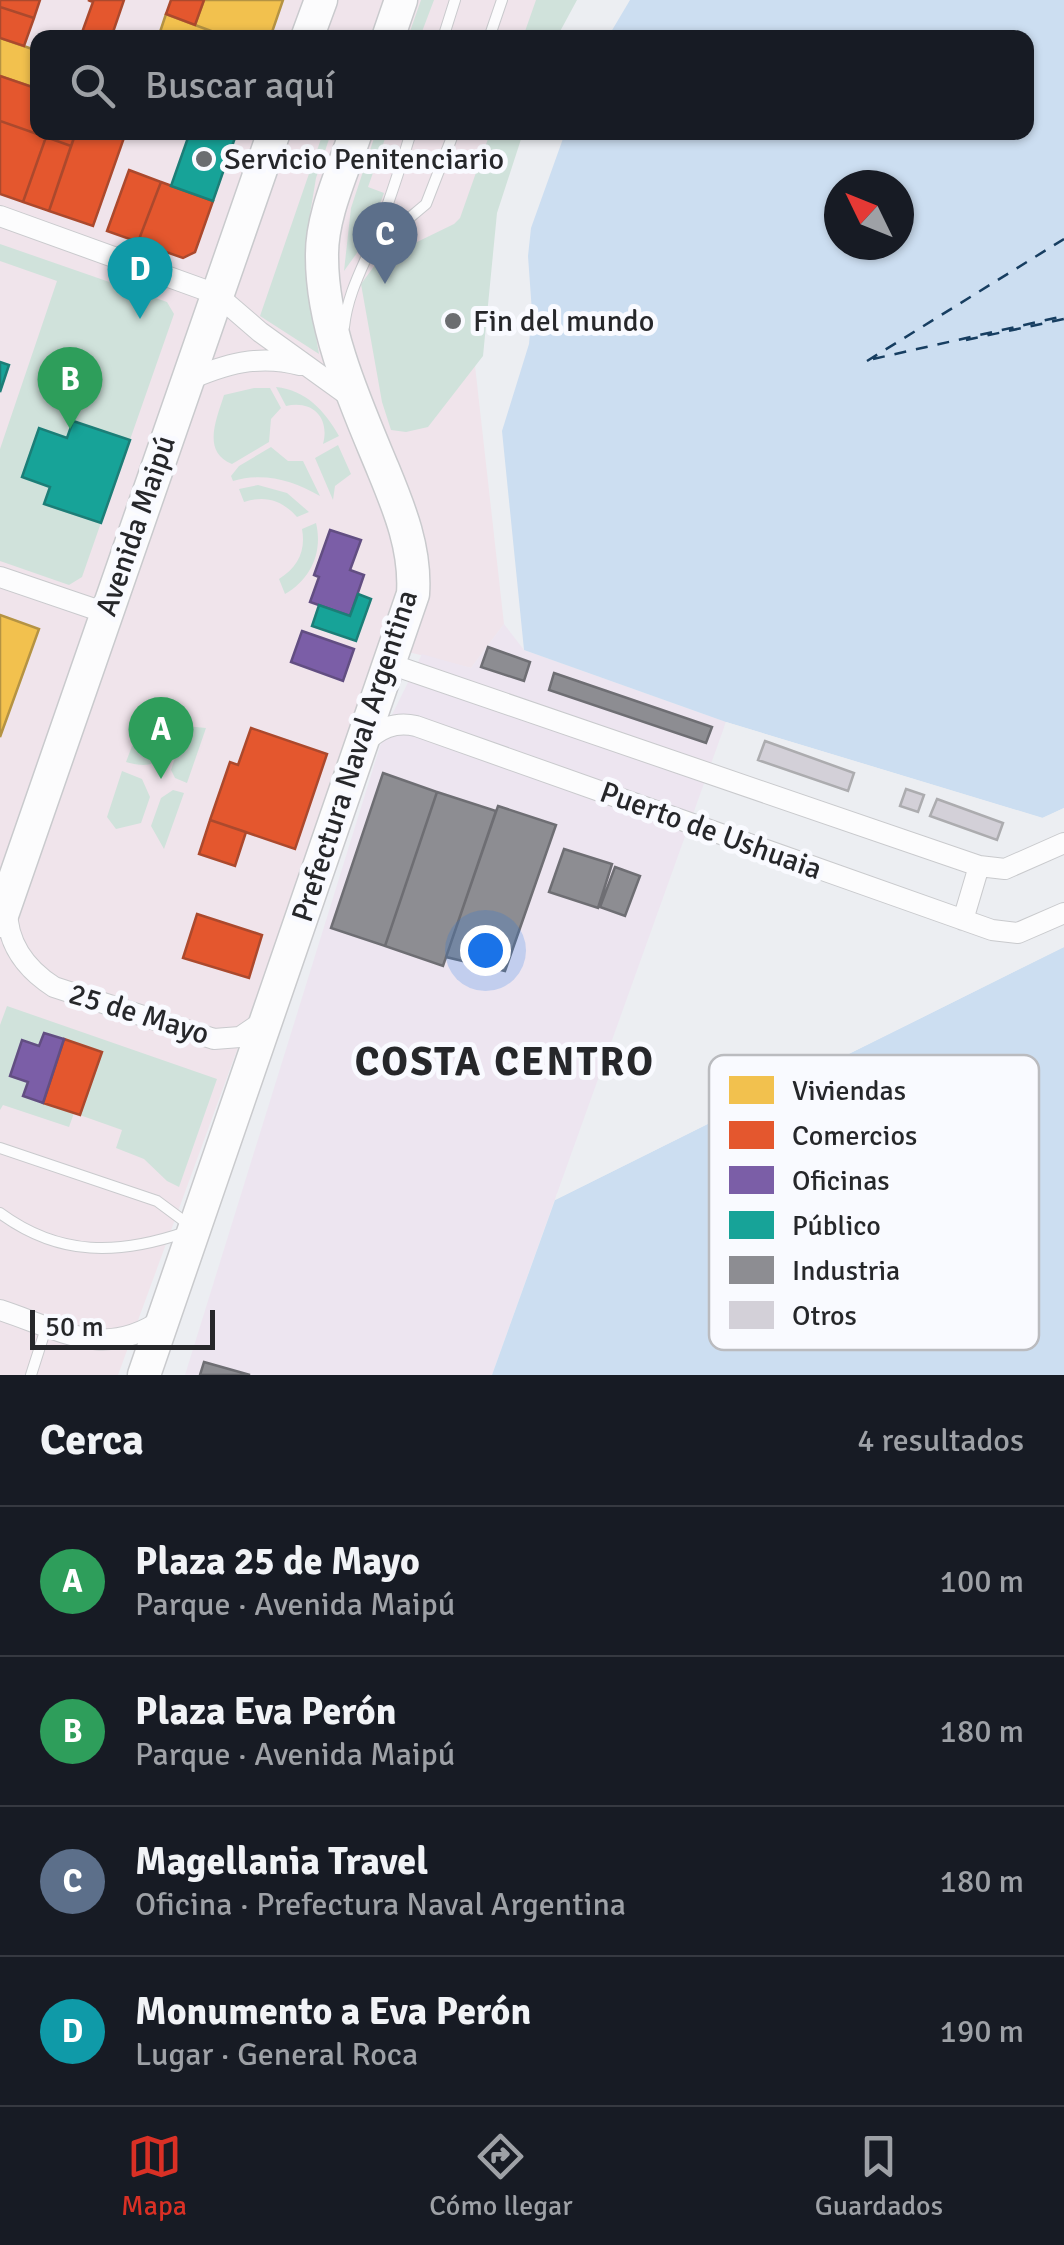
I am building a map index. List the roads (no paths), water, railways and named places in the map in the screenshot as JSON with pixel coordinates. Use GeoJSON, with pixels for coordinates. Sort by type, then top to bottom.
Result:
{"type":"FeatureCollection","features":[{"type":"Feature","properties":{"kind":"main road"},"geometry":{"type":"LineString","coordinates":[[311,30],[321,0]]}},
{"type":"Feature","properties":{"kind":"main road"},"geometry":{"type":"LineString","coordinates":[[391,30],[401,0]]}},
{"type":"Feature","properties":{"kind":"main road","name":"Avenida Maipú"},"geometry":{"type":"LineString","coordinates":[[4,909],[271,140]]}},
{"type":"Feature","properties":{"kind":"main road","name":"Prefectura Naval Argentina"},"geometry":{"type":"LineString","coordinates":[[144,1375],[414,594],[400,507],[356,400],[328,306],[322,256],[324,229],[353,140]]}},
{"type":"Feature","properties":{"kind":"street"},"geometry":{"type":"LineString","coordinates":[[0,216],[216,294],[251,326],[356,400]]}},
{"type":"Feature","properties":{"kind":"street"},"geometry":{"type":"LineString","coordinates":[[186,381],[232,362],[269,359],[307,367]]}},
{"type":"Feature","properties":{"kind":"street"},"geometry":{"type":"LineString","coordinates":[[0,576],[106,613]]}},
{"type":"Feature","properties":{"kind":"street","name":"Puerto de Ushuaia"},"geometry":{"type":"LineString","coordinates":[[390,664],[979,866],[1005,869],[1064,843]]}},
{"type":"Feature","properties":{"kind":"street","name":"Puerto de Ushuaia"},"geometry":{"type":"LineString","coordinates":[[362,745],[386,727],[416,726],[992,930],[1018,933],[1064,912]]}},
{"type":"Feature","properties":{"kind":"street"},"geometry":{"type":"LineString","coordinates":[[963,920],[979,866]]}},
{"type":"Feature","properties":{"kind":"street","name":"25 de Mayo"},"geometry":{"type":"LineString","coordinates":[[4,909],[19,955],[54,987],[214,1040],[240,1037],[266,1018]]}},
{"type":"Feature","properties":{"kind":"street"},"geometry":{"type":"LineString","coordinates":[[0,1310],[96,1341],[113,1341],[144,1332],[164,1318]]}},
{"type":"Feature","properties":{"kind":"lane"},"geometry":{"type":"LineString","coordinates":[[446,30],[455,0]]}},
{"type":"Feature","properties":{"kind":"lane"},"geometry":{"type":"LineString","coordinates":[[491,30],[502,0]]}},
{"type":"Feature","properties":{"kind":"lane"},"geometry":{"type":"LineString","coordinates":[[342,358],[347,300],[370,252],[408,140]]}},
{"type":"Feature","properties":{"kind":"lane"},"geometry":{"type":"LineString","coordinates":[[370,252],[426,204],[451,140]]}},
{"type":"Feature","properties":{"kind":"lane"},"geometry":{"type":"LineString","coordinates":[[0,1148],[157,1201],[194,1230]]}},
{"type":"Feature","properties":{"kind":"lane"},"geometry":{"type":"LineString","coordinates":[[0,1214],[66,1243],[108,1250],[148,1245],[194,1230]]}},
{"type":"Feature","properties":{"kind":"lane"},"geometry":{"type":"LineString","coordinates":[[31,1375],[46,1325]]}},
{"type":"Feature","properties":{"kind":"water"},"geometry":{"type":"Polygon","coordinates":[[[630,0],[1064,0],[1064,808],[1043,818],[726,722],[524,650],[502,431],[529,344],[532,312],[528,256],[531,228],[562,140],[1034,140],[1034,30],[612,30],[630,0]]]}},
{"type":"Feature","properties":{"kind":"water"},"geometry":{"type":"Polygon","coordinates":[[[1064,947],[1064,1375],[492,1375],[555,1200],[709,1123],[709,1350],[1039,1350],[1039,1055],[847,1055],[1064,947]]]}},
{"type":"Feature","properties":{"kind":"place","name":"Servicio Penitenciario"},"geometry":{"type":"Point","coordinates":[204,159]}},
{"type":"Feature","properties":{"kind":"place","name":"Magellania Travel"},"geometry":{"type":"Point","coordinates":[385,284]}},
{"type":"Feature","properties":{"kind":"place","name":"Monumento a Eva Perón"},"geometry":{"type":"Point","coordinates":[140,319]}},
{"type":"Feature","properties":{"kind":"place","name":"Fin del mundo"},"geometry":{"type":"Point","coordinates":[453,321]}},
{"type":"Feature","properties":{"kind":"place","name":"Plaza Eva Perón"},"geometry":{"type":"Point","coordinates":[70,429]}},
{"type":"Feature","properties":{"kind":"place","name":"Plaza 25 de Mayo"},"geometry":{"type":"Point","coordinates":[161,779]}},
{"type":"Feature","properties":{"kind":"district","name":"COSTA CENTRO"},"geometry":{"type":"Point","coordinates":[505,1062]}}]}
